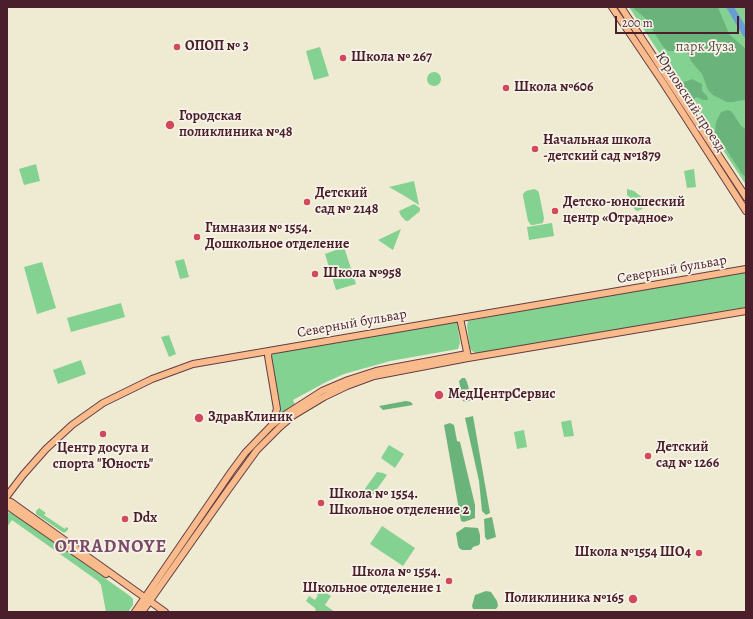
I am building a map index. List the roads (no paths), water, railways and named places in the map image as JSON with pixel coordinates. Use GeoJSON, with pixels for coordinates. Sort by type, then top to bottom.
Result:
{"type":"FeatureCollection","features":[{"type":"Feature","properties":{"kind":"main road","name":"Юрловский проезд"},"geometry":{"type":"LineString","coordinates":[[612,7],[746,211]]}},
{"type":"Feature","properties":{"kind":"main road","name":"Юрловский проезд"},"geometry":{"type":"LineString","coordinates":[[621,7],[746,197]]}},
{"type":"Feature","properties":{"kind":"main road","name":"Северный бульвар"},"geometry":{"type":"LineString","coordinates":[[7,496],[46,448],[72,425],[102,403],[152,379],[193,364],[746,269]]}},
{"type":"Feature","properties":{"kind":"main road"},"geometry":{"type":"LineString","coordinates":[[142,612],[147,600],[228,476],[245,453],[271,426],[287,413],[322,391],[348,380],[376,371],[746,311]]}},
{"type":"Feature","properties":{"kind":"main road"},"geometry":{"type":"LineString","coordinates":[[460,318],[468,356]]}},
{"type":"Feature","properties":{"kind":"main road"},"geometry":{"type":"LineString","coordinates":[[269,351],[268,356],[277,409],[271,426]]}},
{"type":"Feature","properties":{"kind":"main road"},"geometry":{"type":"LineString","coordinates":[[135,612],[147,600],[251,458],[264,442],[294,415],[347,386],[374,376],[468,356]]}},
{"type":"Feature","properties":{"kind":"main road"},"geometry":{"type":"LineString","coordinates":[[7,501],[11,502],[165,612]]}},
{"type":"Feature","properties":{"kind":"main road"},"geometry":{"type":"LineString","coordinates":[[7,504],[9,507],[140,598],[147,600]]}},
{"type":"Feature","properties":{"kind":"waterway"},"geometry":{"type":"LineString","coordinates":[[730,7],[746,34]]}},
{"type":"Feature","properties":{"kind":"place","name":"ОПОП № 3"},"geometry":{"type":"Point","coordinates":[177,47]}},
{"type":"Feature","properties":{"kind":"place","name":"Школа № 267"},"geometry":{"type":"Point","coordinates":[343,58]}},
{"type":"Feature","properties":{"kind":"place","name":"Школа №606"},"geometry":{"type":"Point","coordinates":[506,88]}},
{"type":"Feature","properties":{"kind":"place","name":"Городская поликлиника №48"},"geometry":{"type":"Point","coordinates":[170,125]}},
{"type":"Feature","properties":{"kind":"place","name":"Начальная школа -детский сад №1879"},"geometry":{"type":"Point","coordinates":[535,149]}},
{"type":"Feature","properties":{"kind":"place","name":"Детский сад № 2148"},"geometry":{"type":"Point","coordinates":[307,202]}},
{"type":"Feature","properties":{"kind":"place","name":"Детско-юношеский центр «Отрадное»"},"geometry":{"type":"Point","coordinates":[555,211]}},
{"type":"Feature","properties":{"kind":"place","name":"Гимназия № 1554. Дошкольное отделение"},"geometry":{"type":"Point","coordinates":[197,237]}},
{"type":"Feature","properties":{"kind":"place","name":"Школа №958"},"geometry":{"type":"Point","coordinates":[315,274]}},
{"type":"Feature","properties":{"kind":"place","name":"МедЦентрСервис"},"geometry":{"type":"Point","coordinates":[439,395]}},
{"type":"Feature","properties":{"kind":"place","name":"ЗдравКлиник"},"geometry":{"type":"Point","coordinates":[199,418]}},
{"type":"Feature","properties":{"kind":"place","name":"Центр досуга и спорта \"Юность\""},"geometry":{"type":"Point","coordinates":[103,434]}},
{"type":"Feature","properties":{"kind":"place","name":"Детский сад № 1266"},"geometry":{"type":"Point","coordinates":[648,456]}},
{"type":"Feature","properties":{"kind":"place","name":"Школа № 1554. Школьное отделение 2"},"geometry":{"type":"Point","coordinates":[321,503]}},
{"type":"Feature","properties":{"kind":"place","name":"Ddx"},"geometry":{"type":"Point","coordinates":[125,519]}},
{"type":"Feature","properties":{"kind":"place","name":"Школа №1554 ШО4"},"geometry":{"type":"Point","coordinates":[699,553]}},
{"type":"Feature","properties":{"kind":"place","name":"Школа № 1554. Школьное отделение 1"},"geometry":{"type":"Point","coordinates":[449,581]}},
{"type":"Feature","properties":{"kind":"place","name":"Поликлиника №165"},"geometry":{"type":"Point","coordinates":[633,599]}},
{"type":"Feature","properties":{"kind":"district","name":"OTRADNOYE"},"geometry":{"type":"Point","coordinates":[111,548]}},
{"type":"Feature","properties":{"kind":"park label","name":"парк Яуза"},"geometry":{"type":"Point","coordinates":[705,48]}}]}
